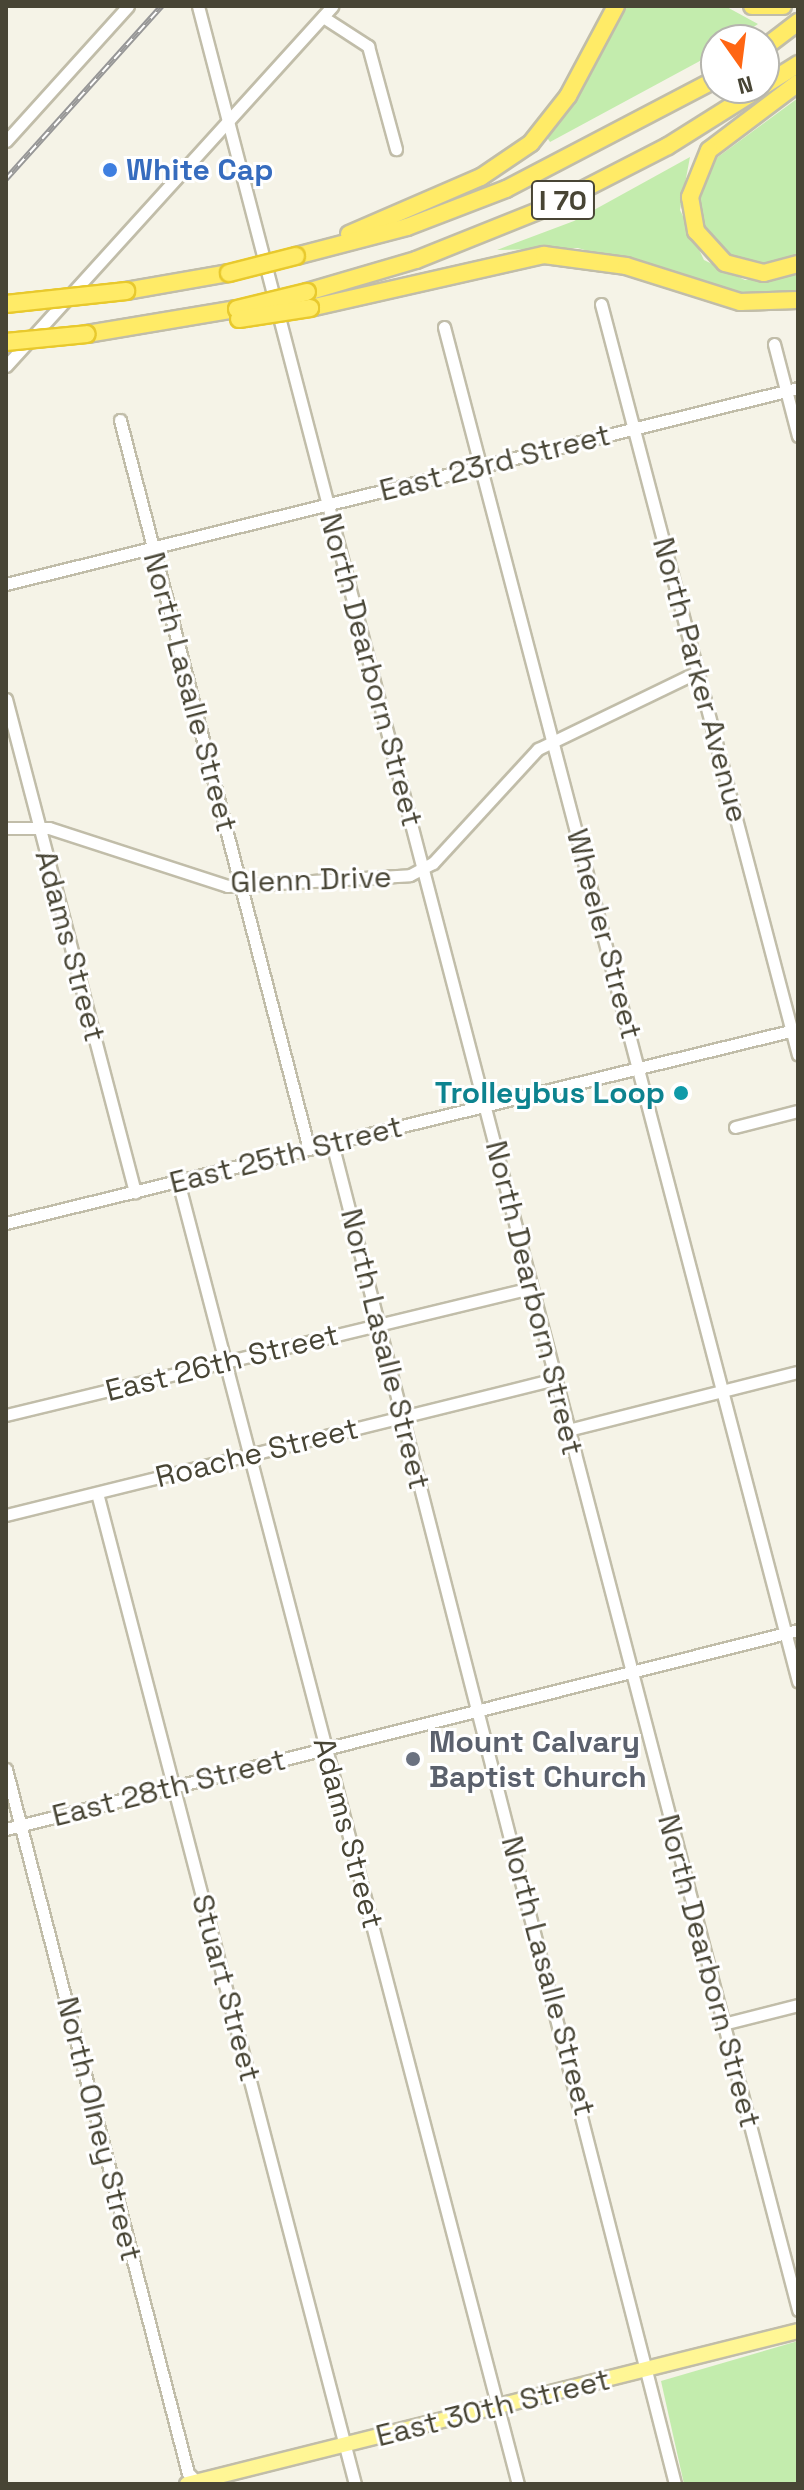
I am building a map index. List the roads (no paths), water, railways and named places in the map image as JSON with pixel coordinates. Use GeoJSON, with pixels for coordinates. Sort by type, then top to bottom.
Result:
{"type":"FeatureCollection","features":[{"type":"Feature","properties":{"kind":"highway"},"geometry":{"type":"LineString","coordinates":[[296,256],[516,155],[560,108],[616,6]]}},
{"type":"Feature","properties":{"kind":"highway"},"geometry":{"type":"LineString","coordinates":[[752,6],[783,6]]}},
{"type":"Feature","properties":{"kind":"highway"},"geometry":{"type":"LineString","coordinates":[[780,36],[798,22]]}},
{"type":"Feature","properties":{"kind":"highway","name":"I 70"},"geometry":{"type":"LineString","coordinates":[[6,342],[238,314],[308,300],[553,205],[659,151],[798,64]]}},
{"type":"Feature","properties":{"kind":"highway"},"geometry":{"type":"LineString","coordinates":[[798,83],[709,150],[690,197],[696,231],[725,263],[764,273],[798,264]]}},
{"type":"Feature","properties":{"kind":"highway","name":"I 70"},"geometry":{"type":"LineString","coordinates":[[6,304],[126,291],[229,273],[407,227],[506,189],[700,87]]}},
{"type":"Feature","properties":{"kind":"highway"},"geometry":{"type":"LineString","coordinates":[[308,300],[544,255],[626,266],[740,302],[798,300]]}},
{"type":"Feature","properties":{"kind":"main road","name":"East 30th Street"},"geometry":{"type":"LineString","coordinates":[[194,2483],[798,2331]]}},
{"type":"Feature","properties":{"kind":"street"},"geometry":{"type":"LineString","coordinates":[[6,141],[128,6]]}},
{"type":"Feature","properties":{"kind":"street","name":"North Dearborn Street"},"geometry":{"type":"LineString","coordinates":[[198,6],[798,2310]]}},
{"type":"Feature","properties":{"kind":"street"},"geometry":{"type":"LineString","coordinates":[[6,366],[332,6]]}},
{"type":"Feature","properties":{"kind":"street"},"geometry":{"type":"LineString","coordinates":[[323,17],[368,46],[396,149]]}},
{"type":"Feature","properties":{"kind":"street","name":"North Parker Avenue"},"geometry":{"type":"LineString","coordinates":[[601,304],[795,1030],[798,1055]]}},
{"type":"Feature","properties":{"kind":"street","name":"Wheeler Street"},"geometry":{"type":"LineString","coordinates":[[444,327],[798,1681]]}},
{"type":"Feature","properties":{"kind":"street"},"geometry":{"type":"LineString","coordinates":[[774,344],[792,389],[798,436]]}},
{"type":"Feature","properties":{"kind":"street","name":"East 23rd Street"},"geometry":{"type":"LineString","coordinates":[[6,584],[792,389]]}},
{"type":"Feature","properties":{"kind":"street","name":"North Lasalle Street"},"geometry":{"type":"LineString","coordinates":[[120,420],[309,1149]]}},
{"type":"Feature","properties":{"kind":"street","name":"Glenn Drive"},"geometry":{"type":"LineString","coordinates":[[6,828],[39,827],[242,887],[336,885],[423,871],[553,740],[697,672]]}},
{"type":"Feature","properties":{"kind":"street","name":"Adams Street"},"geometry":{"type":"LineString","coordinates":[[6,699],[135,1192]]}},
{"type":"Feature","properties":{"kind":"street","name":"East 25th Street"},"geometry":{"type":"LineString","coordinates":[[6,1223],[795,1030]]}},
{"type":"Feature","properties":{"kind":"street"},"geometry":{"type":"LineString","coordinates":[[735,1127],[798,1111]]}},
{"type":"Feature","properties":{"kind":"street","name":"North Lasalle Street"},"geometry":{"type":"LineString","coordinates":[[332,1143],[650,2369],[675,2484]]}},
{"type":"Feature","properties":{"kind":"street","name":"Adams Street"},"geometry":{"type":"LineString","coordinates":[[178,1181],[518,2484]]}},
{"type":"Feature","properties":{"kind":"street","name":"East 26th Street"},"geometry":{"type":"LineString","coordinates":[[6,1415],[531,1288]]}},
{"type":"Feature","properties":{"kind":"street"},"geometry":{"type":"LineString","coordinates":[[568,1430],[798,1372]]}},
{"type":"Feature","properties":{"kind":"street","name":"Roache Street"},"geometry":{"type":"LineString","coordinates":[[6,1515],[555,1379]]}},
{"type":"Feature","properties":{"kind":"street","name":"Stuart Street"},"geometry":{"type":"LineString","coordinates":[[97,1493],[355,2484]]}},
{"type":"Feature","properties":{"kind":"street","name":"East 28th Street"},"geometry":{"type":"LineString","coordinates":[[6,1829],[798,1630]]}},
{"type":"Feature","properties":{"kind":"street","name":"North Olney Street"},"geometry":{"type":"LineString","coordinates":[[6,1769],[194,2483]]}},
{"type":"Feature","properties":{"kind":"street"},"geometry":{"type":"LineString","coordinates":[[723,2024],[798,2005]]}},
{"type":"Feature","properties":{"kind":"railway"},"geometry":{"type":"LineString","coordinates":[[6,179],[162,6]]}},
{"type":"Feature","properties":{"kind":"place","name":"White Cap"},"geometry":{"type":"Point","coordinates":[110,170]}},
{"type":"Feature","properties":{"kind":"place","name":"Trolleybus Loop"},"geometry":{"type":"Point","coordinates":[681,1093]}},
{"type":"Feature","properties":{"kind":"place","name":"Mount Calvary Baptist Church"},"geometry":{"type":"Point","coordinates":[413,1759]}}]}
